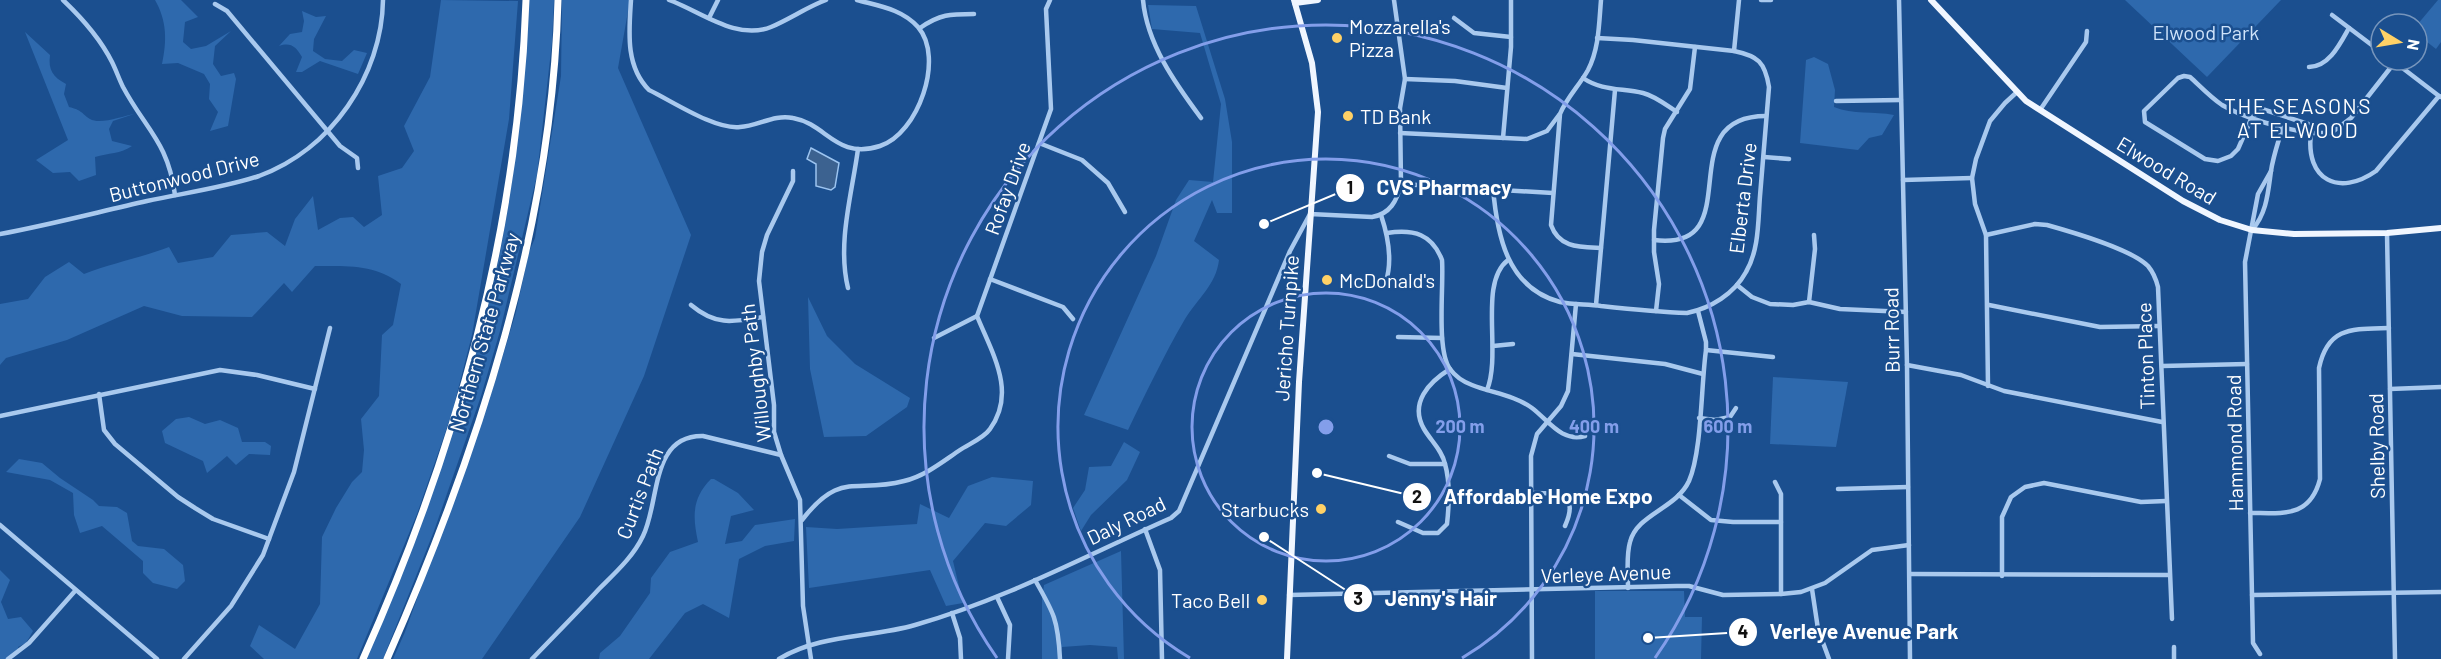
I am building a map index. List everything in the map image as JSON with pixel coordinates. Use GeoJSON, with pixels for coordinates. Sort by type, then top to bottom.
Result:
{"type":"FeatureCollection","features":[{"type":"Feature","properties":{"kind":"highway","name":"Northern State Parkway"},"geometry":{"type":"LineString","coordinates":[[363,659],[424,511],[456,417],[478,339],[501,235],[511,170],[522,73],[526,0]]}},
{"type":"Feature","properties":{"kind":"highway","name":"Northern State Parkway"},"geometry":{"type":"LineString","coordinates":[[387,659],[458,481],[513,302],[545,149],[555,68],[558,0]]}},
{"type":"Feature","properties":{"kind":"main road"},"geometry":{"type":"LineString","coordinates":[[1295,1],[1318,0]]}},
{"type":"Feature","properties":{"kind":"main road","name":"Elwood Road"},"geometry":{"type":"LineString","coordinates":[[1931,0],[2017,92],[2040,110],[2183,201],[2220,220],[2252,230],[2294,234],[2387,233],[2441,228]]}},
{"type":"Feature","properties":{"kind":"main road","name":"Jericho Turnpike"},"geometry":{"type":"LineString","coordinates":[[1287,659],[1299,382],[1317,100],[1308,44],[1295,1]]}},
{"type":"Feature","properties":{"kind":"street"},"geometry":{"type":"LineString","coordinates":[[63,0],[88,26],[107,51],[123,87],[162,146],[170,168],[175,195]]}},
{"type":"Feature","properties":{"kind":"street","name":"Buttonwood Drive"},"geometry":{"type":"LineString","coordinates":[[0,234],[259,176],[294,158],[327,131],[354,97],[372,65],[380,36],[383,0]]}},
{"type":"Feature","properties":{"kind":"street"},"geometry":{"type":"LineString","coordinates":[[631,0],[633,69],[649,90],[722,126],[742,128],[774,118],[793,118],[809,124],[839,144],[858,149],[879,147],[896,139],[908,126],[930,68],[928,49],[920,28],[901,13],[857,0]]}},
{"type":"Feature","properties":{"kind":"street"},"geometry":{"type":"LineString","coordinates":[[669,0],[720,24],[749,31],[761,30],[826,0]]}},
{"type":"Feature","properties":{"kind":"street"},"geometry":{"type":"LineString","coordinates":[[709,18],[718,0]]}},
{"type":"Feature","properties":{"kind":"street","name":"Rofay Drive"},"geometry":{"type":"LineString","coordinates":[[977,316],[1051,109],[1046,9],[1050,0]]}},
{"type":"Feature","properties":{"kind":"street"},"geometry":{"type":"LineString","coordinates":[[1143,0],[1144,19],[1153,41],[1172,77],[1201,118]]}},
{"type":"Feature","properties":{"kind":"street"},"geometry":{"type":"LineString","coordinates":[[1310,214],[1372,217],[1381,215],[1393,204],[1401,184],[1400,108],[1405,79],[1394,0]]}},
{"type":"Feature","properties":{"kind":"street"},"geometry":{"type":"LineString","coordinates":[[1503,138],[1511,37],[1511,0]]}},
{"type":"Feature","properties":{"kind":"street"},"geometry":{"type":"LineString","coordinates":[[1400,133],[1527,139],[1547,131],[1592,62],[1601,0]]}},
{"type":"Feature","properties":{"kind":"street"},"geometry":{"type":"LineString","coordinates":[[1734,51],[1739,0]]}},
{"type":"Feature","properties":{"kind":"street"},"geometry":{"type":"LineString","coordinates":[[1761,0],[1771,0]]}},
{"type":"Feature","properties":{"kind":"street","name":"Burr Road"},"geometry":{"type":"LineString","coordinates":[[1899,0],[1904,180],[1910,659]]}},
{"type":"Feature","properties":{"kind":"street"},"geometry":{"type":"LineString","coordinates":[[215,4],[227,11],[340,146],[357,158],[358,168]]}},
{"type":"Feature","properties":{"kind":"street"},"geometry":{"type":"LineString","coordinates":[[920,28],[938,17],[953,13],[974,14]]}},
{"type":"Feature","properties":{"kind":"street"},"geometry":{"type":"LineString","coordinates":[[2332,15],[2369,43]]}},
{"type":"Feature","properties":{"kind":"street"},"geometry":{"type":"LineString","coordinates":[[1454,18],[1474,33],[1511,37]]}},
{"type":"Feature","properties":{"kind":"street"},"geometry":{"type":"LineString","coordinates":[[2309,67],[2318,67],[2328,58],[2349,28]]}},
{"type":"Feature","properties":{"kind":"street"},"geometry":{"type":"LineString","coordinates":[[2040,110],[2086,42],[2087,31]]}},
{"type":"Feature","properties":{"kind":"street","name":"Elberta Drive"},"geometry":{"type":"LineString","coordinates":[[1493,188],[1497,226],[1508,260],[1526,284],[1536,292],[1561,302],[1687,313],[1698,311],[1721,299],[1737,285],[1755,250],[1769,87],[1767,72],[1761,62],[1754,57],[1734,51],[1597,38]]}},
{"type":"Feature","properties":{"kind":"street"},"geometry":{"type":"LineString","coordinates":[[1656,311],[1659,284],[1654,240],[1662,138],[1690,89],[1695,47]]}},
{"type":"Feature","properties":{"kind":"street"},"geometry":{"type":"LineString","coordinates":[[2386,72],[2351,118],[2331,133],[2312,133],[2282,129],[2252,117],[2223,105],[2190,77],[2184,76],[2178,78],[2152,103],[2144,111],[2143,116],[2145,122],[2205,159],[2218,161],[2231,156],[2238,149],[2252,117],[2256,111],[2262,109],[2308,124],[2312,129],[2312,133],[2310,145],[2316,171],[2334,183],[2347,184],[2363,180],[2376,171],[2440,96],[2408,72]]}},
{"type":"Feature","properties":{"kind":"street"},"geometry":{"type":"LineString","coordinates":[[1583,78],[1598,87],[1643,93],[1654,97],[1677,112]]}},
{"type":"Feature","properties":{"kind":"street"},"geometry":{"type":"LineString","coordinates":[[1405,79],[1455,81],[1507,88]]}},
{"type":"Feature","properties":{"kind":"street"},"geometry":{"type":"LineString","coordinates":[[1596,305],[1615,90]]}},
{"type":"Feature","properties":{"kind":"street"},"geometry":{"type":"LineString","coordinates":[[1988,386],[1989,305],[1986,235],[1975,204],[1972,178],[1990,121],[1996,111],[2017,92]]}},
{"type":"Feature","properties":{"kind":"street"},"geometry":{"type":"LineString","coordinates":[[1836,101],[1901,100]]}},
{"type":"Feature","properties":{"kind":"street"},"geometry":{"type":"LineString","coordinates":[[1560,114],[1551,225],[1554,233],[1568,245],[1601,248]]}},
{"type":"Feature","properties":{"kind":"street"},"geometry":{"type":"LineString","coordinates":[[1654,240],[1665,242],[1684,238],[1700,225],[1707,209],[1712,162],[1717,142],[1736,122],[1746,118],[1766,116]]}},
{"type":"Feature","properties":{"kind":"street"},"geometry":{"type":"LineString","coordinates":[[2252,230],[2258,223],[2269,196],[2271,171],[2282,129]]}},
{"type":"Feature","properties":{"kind":"street"},"geometry":{"type":"LineString","coordinates":[[1039,143],[1082,160],[1108,183],[1125,212]]}},
{"type":"Feature","properties":{"kind":"street"},"geometry":{"type":"LineString","coordinates":[[848,288],[844,271],[845,239],[858,149]]}},
{"type":"Feature","properties":{"kind":"street"},"geometry":{"type":"LineString","coordinates":[[1764,157],[1789,159]]}},
{"type":"Feature","properties":{"kind":"street","name":"Willoughby Path"},"geometry":{"type":"LineString","coordinates":[[793,171],[793,181],[767,235],[762,252],[759,280],[774,405],[774,432],[800,500],[803,606],[811,659]]}},
{"type":"Feature","properties":{"kind":"street"},"geometry":{"type":"LineString","coordinates":[[2252,230],[2258,194],[2271,171]]}},
{"type":"Feature","properties":{"kind":"street"},"geometry":{"type":"LineString","coordinates":[[1904,180],[1972,178]]}},
{"type":"Feature","properties":{"kind":"street"},"geometry":{"type":"LineString","coordinates":[[1401,184],[1553,193]]}},
{"type":"Feature","properties":{"kind":"street","name":"Daly Road"},"geometry":{"type":"LineString","coordinates":[[779,659],[809,645],[914,626],[952,614],[997,597],[1171,518],[1179,511],[1290,251],[1310,214]]}},
{"type":"Feature","properties":{"kind":"street"},"geometry":{"type":"LineString","coordinates":[[1381,215],[1388,233],[1390,268],[1386,281]]}},
{"type":"Feature","properties":{"kind":"street","name":"Tinton Place"},"geometry":{"type":"LineString","coordinates":[[1986,235],[2035,224],[2047,225],[2130,254],[2149,268],[2155,276],[2158,287],[2162,366],[2162,422],[2172,619]]}},
{"type":"Feature","properties":{"kind":"street","name":"Hammond Road"},"geometry":{"type":"LineString","coordinates":[[2252,230],[2245,262],[2253,643],[2260,654]]}},
{"type":"Feature","properties":{"kind":"street"},"geometry":{"type":"LineString","coordinates":[[1388,233],[1417,232],[1433,242],[1439,251],[1443,266],[1443,338],[1446,360],[1450,369],[1468,384],[1523,402],[1546,422],[1570,437],[1586,436]]}},
{"type":"Feature","properties":{"kind":"street","name":"Shelby Road"},"geometry":{"type":"LineString","coordinates":[[2387,233],[2395,659]]}},
{"type":"Feature","properties":{"kind":"street"},"geometry":{"type":"LineString","coordinates":[[1809,302],[1815,249],[1814,235]]}},
{"type":"Feature","properties":{"kind":"street"},"geometry":{"type":"LineString","coordinates":[[1487,390],[1492,374],[1492,289],[1499,267],[1508,260]]}},
{"type":"Feature","properties":{"kind":"street"},"geometry":{"type":"LineString","coordinates":[[990,279],[1062,307],[1073,319]]}},
{"type":"Feature","properties":{"kind":"street"},"geometry":{"type":"LineString","coordinates":[[1737,285],[1752,297],[1770,304],[1793,305],[1809,302],[1840,309],[1906,312]]}},
{"type":"Feature","properties":{"kind":"street"},"geometry":{"type":"LineString","coordinates":[[1532,659],[1533,449],[1537,434],[1565,400],[1570,380],[1576,304]]}},
{"type":"Feature","properties":{"kind":"street"},"geometry":{"type":"LineString","coordinates":[[691,305],[700,313],[716,320],[729,322],[763,317]]}},
{"type":"Feature","properties":{"kind":"street"},"geometry":{"type":"LineString","coordinates":[[1989,305],[2100,327],[2159,326]]}},
{"type":"Feature","properties":{"kind":"street"},"geometry":{"type":"LineString","coordinates":[[1628,588],[1628,550],[1633,532],[1679,495],[1692,475],[1706,350],[1698,311]]}},
{"type":"Feature","properties":{"kind":"street"},"geometry":{"type":"LineString","coordinates":[[802,520],[814,505],[834,490],[850,485],[886,485],[917,477],[990,430],[1003,393],[1002,380],[977,316],[934,338]]}},
{"type":"Feature","properties":{"kind":"street"},"geometry":{"type":"LineString","coordinates":[[184,659],[231,606],[250,579],[269,539],[294,472],[330,328]]}},
{"type":"Feature","properties":{"kind":"street"},"geometry":{"type":"LineString","coordinates":[[2250,513],[2294,511],[2311,501],[2320,479],[2319,368],[2321,355],[2328,342],[2340,333],[2353,329],[2389,328]]}},
{"type":"Feature","properties":{"kind":"street"},"geometry":{"type":"LineString","coordinates":[[1398,337],[1443,338]]}},
{"type":"Feature","properties":{"kind":"street"},"geometry":{"type":"LineString","coordinates":[[1493,346],[1513,345]]}},
{"type":"Feature","properties":{"kind":"street"},"geometry":{"type":"LineString","coordinates":[[1706,350],[1773,357]]}},
{"type":"Feature","properties":{"kind":"street"},"geometry":{"type":"LineString","coordinates":[[1572,354],[1665,364],[1703,374]]}},
{"type":"Feature","properties":{"kind":"street"},"geometry":{"type":"LineString","coordinates":[[2162,366],[2247,364]]}},
{"type":"Feature","properties":{"kind":"street"},"geometry":{"type":"LineString","coordinates":[[1907,365],[1961,375],[1988,386],[2162,422]]}},
{"type":"Feature","properties":{"kind":"street"},"geometry":{"type":"LineString","coordinates":[[1398,522],[1423,533],[1438,533],[1444,529],[1448,516],[1445,464],[1438,448],[1423,428],[1419,417],[1419,407],[1425,390],[1450,369]]}},
{"type":"Feature","properties":{"kind":"street"},"geometry":{"type":"LineString","coordinates":[[0,416],[220,370],[257,375],[315,388]]}},
{"type":"Feature","properties":{"kind":"street"},"geometry":{"type":"LineString","coordinates":[[2390,389],[2441,387]]}},
{"type":"Feature","properties":{"kind":"street"},"geometry":{"type":"LineString","coordinates":[[99,394],[104,430],[114,444],[178,497],[195,508],[213,519],[269,539]]}},
{"type":"Feature","properties":{"kind":"street"},"geometry":{"type":"LineString","coordinates":[[1699,418],[1723,420],[1730,417],[1736,408]]}},
{"type":"Feature","properties":{"kind":"street","name":"Curtis Path"},"geometry":{"type":"LineString","coordinates":[[532,659],[620,568],[637,547],[649,522],[662,463],[675,444],[693,436],[703,436],[781,455]]}},
{"type":"Feature","properties":{"kind":"street"},"geometry":{"type":"LineString","coordinates":[[1389,456],[1417,465],[1445,464]]}},
{"type":"Feature","properties":{"kind":"street"},"geometry":{"type":"LineString","coordinates":[[1775,482],[1781,494],[1781,594]]}},
{"type":"Feature","properties":{"kind":"street"},"geometry":{"type":"LineString","coordinates":[[2002,576],[2002,517],[2011,497],[2025,487],[2044,483],[2141,502],[2166,501]]}},
{"type":"Feature","properties":{"kind":"street"},"geometry":{"type":"LineString","coordinates":[[1838,489],[1908,487]]}},
{"type":"Feature","properties":{"kind":"street"},"geometry":{"type":"LineString","coordinates":[[1532,493],[1560,493],[1567,498],[1571,505],[1565,526]]}},
{"type":"Feature","properties":{"kind":"street"},"geometry":{"type":"LineString","coordinates":[[1679,495],[1712,520],[1781,522]]}},
{"type":"Feature","properties":{"kind":"street"},"geometry":{"type":"LineString","coordinates":[[0,525],[157,659]]}},
{"type":"Feature","properties":{"kind":"street"},"geometry":{"type":"LineString","coordinates":[[1145,529],[1160,570],[1162,659]]}},
{"type":"Feature","properties":{"kind":"street","name":"Verleye Avenue"},"geometry":{"type":"LineString","coordinates":[[1289,596],[1689,586],[1723,595],[1781,594],[1812,589],[1838,575],[1872,549],[1909,545]]}},
{"type":"Feature","properties":{"kind":"street"},"geometry":{"type":"LineString","coordinates":[[1910,574],[2169,575]]}},
{"type":"Feature","properties":{"kind":"street"},"geometry":{"type":"LineString","coordinates":[[1035,580],[1055,616],[1059,630],[1060,659]]}},
{"type":"Feature","properties":{"kind":"street"},"geometry":{"type":"LineString","coordinates":[[1812,589],[1818,628],[1829,659]]}},
{"type":"Feature","properties":{"kind":"street"},"geometry":{"type":"LineString","coordinates":[[8,659],[29,643],[75,591]]}},
{"type":"Feature","properties":{"kind":"street"},"geometry":{"type":"LineString","coordinates":[[2252,595],[2441,592]]}},
{"type":"Feature","properties":{"kind":"street"},"geometry":{"type":"LineString","coordinates":[[997,597],[1010,625],[1008,659]]}},
{"type":"Feature","properties":{"kind":"street"},"geometry":{"type":"LineString","coordinates":[[952,614],[958,628],[961,659]]}},
{"type":"Feature","properties":{"kind":"street"},"geometry":{"type":"LineString","coordinates":[[2174,647],[2174,659]]}},
{"type":"Feature","properties":{"kind":"green space"},"geometry":{"type":"Polygon","coordinates":[[[155,0],[181,0],[198,17],[185,22],[183,42],[191,49],[206,46],[231,31],[215,46],[213,64],[221,76],[234,73],[236,79],[228,126],[210,131],[218,112],[209,99],[210,84],[204,74],[178,63],[162,64],[165,31],[155,0]]]}},
{"type":"Feature","properties":{"kind":"green space"},"geometry":{"type":"Polygon","coordinates":[[[441,0],[518,1],[509,119],[472,335],[452,413],[417,514],[357,659],[264,659],[250,646],[259,625],[295,649],[320,604],[322,537],[352,482],[362,472],[364,450],[361,419],[379,396],[382,335],[393,325],[401,284],[391,277],[371,270],[349,266],[315,266],[292,292],[284,283],[252,317],[182,316],[144,306],[67,340],[6,358],[0,365],[0,304],[28,299],[45,277],[69,262],[84,274],[169,247],[178,263],[213,257],[231,235],[267,232],[285,246],[295,219],[313,196],[318,230],[340,218],[353,217],[364,227],[382,215],[378,176],[402,168],[414,151],[404,126],[430,77],[441,0]]]}},
{"type":"Feature","properties":{"kind":"green space"},"geometry":{"type":"Polygon","coordinates":[[[528,0],[554,0],[552,42],[537,175],[500,331],[481,396],[434,531],[383,659],[365,659],[436,481],[474,360],[490,298],[513,173],[528,0]]]}},
{"type":"Feature","properties":{"kind":"green space"},"geometry":{"type":"Polygon","coordinates":[[[562,0],[630,0],[618,68],[691,235],[644,376],[580,517],[482,659],[393,659],[405,632],[494,385],[516,312],[529,252],[535,238],[561,76],[562,0]]]}},
{"type":"Feature","properties":{"kind":"green space","name":"Elwood Park"},"geometry":{"type":"Polygon","coordinates":[[[2125,0],[2281,0],[2207,77],[2125,0]]]}},
{"type":"Feature","properties":{"kind":"green space"},"geometry":{"type":"Polygon","coordinates":[[[2438,0],[2441,0],[2441,42],[2436,49],[2429,43],[2428,12],[2438,0]]]}},
{"type":"Feature","properties":{"kind":"green space"},"geometry":{"type":"Polygon","coordinates":[[[1148,5],[1196,6],[1225,99],[1232,142],[1232,213],[1217,213],[1212,200],[1194,241],[1219,260],[1217,269],[1210,284],[1177,333],[1128,430],[1084,415],[1156,256],[1176,200],[1189,180],[1213,182],[1221,104],[1200,33],[1152,29],[1148,5]]]}},
{"type":"Feature","properties":{"kind":"green space"},"geometry":{"type":"Polygon","coordinates":[[[302,11],[316,17],[326,16],[314,39],[313,51],[325,59],[342,61],[354,50],[367,53],[358,74],[320,61],[302,72],[296,72],[302,57],[300,53],[290,45],[279,46],[290,34],[302,32],[304,21],[302,11]]]}},
{"type":"Feature","properties":{"kind":"green space"},"geometry":{"type":"Polygon","coordinates":[[[25,32],[50,55],[52,72],[66,84],[64,94],[69,107],[94,121],[105,121],[134,114],[113,121],[109,129],[112,141],[132,146],[119,152],[95,157],[96,175],[79,181],[70,172],[53,173],[36,160],[68,140],[25,32]]]}},
{"type":"Feature","properties":{"kind":"green space"},"geometry":{"type":"Polygon","coordinates":[[[1814,57],[1828,64],[1835,90],[1834,107],[1849,111],[1894,115],[1882,135],[1869,138],[1858,150],[1800,143],[1806,60],[1814,57]]]}},
{"type":"Feature","properties":{"kind":"green space"},"geometry":{"type":"Polygon","coordinates":[[[808,297],[827,336],[855,364],[910,398],[907,407],[866,436],[824,437],[810,369],[808,297]]]}},
{"type":"Feature","properties":{"kind":"green space"},"geometry":{"type":"Polygon","coordinates":[[[1773,377],[1848,382],[1836,447],[1770,444],[1773,377]]]}},
{"type":"Feature","properties":{"kind":"green space"},"geometry":{"type":"Polygon","coordinates":[[[189,417],[205,424],[220,420],[238,428],[242,442],[265,442],[271,446],[270,455],[249,454],[236,465],[227,456],[207,473],[203,461],[165,443],[162,431],[176,419],[189,417]]]}},
{"type":"Feature","properties":{"kind":"green space"},"geometry":{"type":"Polygon","coordinates":[[[1124,442],[1140,452],[1127,480],[1091,515],[1081,531],[1073,508],[1085,490],[1089,467],[1111,466],[1124,442]]]}},
{"type":"Feature","properties":{"kind":"green space"},"geometry":{"type":"Polygon","coordinates":[[[19,459],[42,463],[99,506],[117,507],[127,513],[132,541],[138,546],[164,549],[183,565],[185,581],[177,589],[153,583],[143,573],[143,561],[102,526],[80,533],[74,515],[73,493],[50,480],[6,472],[19,459]]]}},
{"type":"Feature","properties":{"kind":"green space"},"geometry":{"type":"Polygon","coordinates":[[[992,477],[1033,481],[1031,505],[1006,526],[985,523],[953,561],[963,603],[946,606],[930,570],[809,588],[806,527],[837,529],[917,524],[920,504],[949,518],[968,486],[992,477]]]}},
{"type":"Feature","properties":{"kind":"green space"},"geometry":{"type":"Polygon","coordinates":[[[711,479],[738,493],[754,510],[731,516],[725,544],[742,541],[755,525],[795,519],[794,541],[765,546],[739,559],[729,618],[703,604],[685,613],[649,659],[599,659],[600,653],[620,636],[650,593],[651,578],[670,552],[698,542],[695,509],[704,486],[711,479]]]}},
{"type":"Feature","properties":{"kind":"green space"},"geometry":{"type":"Polygon","coordinates":[[[1121,551],[1124,659],[1118,659],[1117,647],[1090,645],[1062,647],[1060,659],[1042,659],[1044,585],[1121,551]]]}},
{"type":"Feature","properties":{"kind":"green space"},"geometry":{"type":"Polygon","coordinates":[[[0,570],[10,580],[1,602],[8,619],[21,617],[33,631],[26,643],[18,647],[19,649],[6,659],[0,659],[0,570]]]}},
{"type":"Feature","properties":{"kind":"green space"},"geometry":{"type":"Polygon","coordinates":[[[1595,591],[1684,591],[1685,617],[1702,617],[1701,659],[1595,659],[1595,591]]]}},
{"type":"Feature","properties":{"kind":"shaded area"},"geometry":{"type":"Polygon","coordinates":[[[811,148],[839,163],[835,187],[831,190],[816,186],[816,164],[807,159],[811,148]]]}},
{"type":"Feature","properties":{"kind":"place","name":"Mozzarella's Pizza"},"geometry":{"type":"Point","coordinates":[1337,38]}},
{"type":"Feature","properties":{"kind":"place","name":"TD Bank"},"geometry":{"type":"Point","coordinates":[1348,116]}},
{"type":"Feature","properties":{"kind":"place","name":"CVS Pharmacy"},"geometry":{"type":"Point","coordinates":[1264,224]}},
{"type":"Feature","properties":{"kind":"place","name":"McDonald's"},"geometry":{"type":"Point","coordinates":[1327,280]}},
{"type":"Feature","properties":{"kind":"place","name":"Affordable Home Expo"},"geometry":{"type":"Point","coordinates":[1317,473]}},
{"type":"Feature","properties":{"kind":"place","name":"Starbucks"},"geometry":{"type":"Point","coordinates":[1321,509]}},
{"type":"Feature","properties":{"kind":"place","name":"Jenny's Hair"},"geometry":{"type":"Point","coordinates":[1264,537]}},
{"type":"Feature","properties":{"kind":"place","name":"Taco Bell"},"geometry":{"type":"Point","coordinates":[1262,600]}},
{"type":"Feature","properties":{"kind":"place","name":"Verleye Avenue Park"},"geometry":{"type":"Point","coordinates":[1648,638]}},
{"type":"Feature","properties":{"kind":"district","name":"THE SEASONS AT ELWOOD"},"geometry":{"type":"Point","coordinates":[2298,117]}}]}
